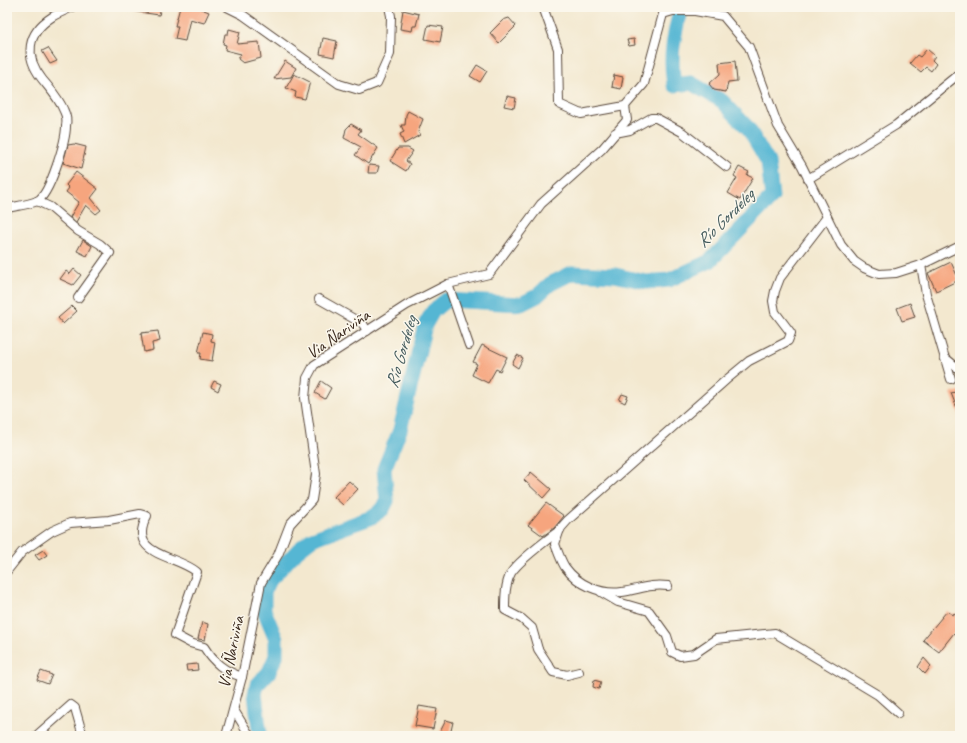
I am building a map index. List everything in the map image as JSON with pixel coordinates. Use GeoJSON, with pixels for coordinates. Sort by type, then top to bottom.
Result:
{"type":"FeatureCollection","features":[{"type":"Feature","properties":{"kind":"street"},"geometry":{"type":"LineString","coordinates":[[7,208],[37,201],[43,196],[56,167],[66,126],[65,113],[59,98],[33,67],[30,56],[31,43],[41,26],[53,17],[72,7]]}},
{"type":"Feature","properties":{"kind":"street"},"geometry":{"type":"LineString","coordinates":[[227,7],[242,15],[340,84],[359,90],[377,83],[390,54],[392,16],[389,7]]}},
{"type":"Feature","properties":{"kind":"street"},"geometry":{"type":"LineString","coordinates":[[543,7],[558,49],[559,104],[581,114],[625,106],[644,84],[663,14],[670,10],[723,16],[749,47],[778,126],[808,179],[841,245],[854,261],[864,268],[879,274],[890,273],[921,265],[960,246]]}},
{"type":"Feature","properties":{"kind":"street"},"geometry":{"type":"LineString","coordinates":[[808,179],[896,125],[960,73]]}},
{"type":"Feature","properties":{"kind":"street","name":"Via Ñariviña"},"geometry":{"type":"LineString","coordinates":[[226,736],[242,677],[261,583],[278,555],[290,524],[312,500],[316,474],[305,398],[307,378],[314,365],[407,305],[448,284],[489,274],[541,204],[602,149],[627,120],[625,106]]}},
{"type":"Feature","properties":{"kind":"street"},"geometry":{"type":"LineString","coordinates":[[615,133],[630,130],[651,118],[656,118],[682,132],[727,167]]}},
{"type":"Feature","properties":{"kind":"street"},"geometry":{"type":"LineString","coordinates":[[37,201],[50,206],[78,231],[100,244],[110,253],[78,298]]}},
{"type":"Feature","properties":{"kind":"street"},"geometry":{"type":"LineString","coordinates":[[579,672],[567,675],[553,672],[538,650],[532,628],[522,619],[505,610],[505,590],[511,573],[568,520],[730,376],[749,361],[788,341],[791,333],[775,312],[773,301],[775,291],[780,278],[827,217]]}},
{"type":"Feature","properties":{"kind":"street"},"geometry":{"type":"LineString","coordinates":[[921,265],[926,294],[951,379]]}},
{"type":"Feature","properties":{"kind":"street"},"geometry":{"type":"LineString","coordinates":[[448,284],[469,345]]}},
{"type":"Feature","properties":{"kind":"street"},"geometry":{"type":"LineString","coordinates":[[319,299],[363,324],[367,331]]}},
{"type":"Feature","properties":{"kind":"street"},"geometry":{"type":"LineString","coordinates":[[943,356],[960,370]]}},
{"type":"Feature","properties":{"kind":"street"},"geometry":{"type":"LineString","coordinates":[[7,571],[22,552],[52,531],[70,523],[109,520],[140,514],[147,516],[140,528],[143,542],[154,552],[197,572],[175,635],[190,643],[204,647],[211,658],[224,671],[242,677]]}},
{"type":"Feature","properties":{"kind":"street"},"geometry":{"type":"LineString","coordinates":[[560,529],[555,544],[565,567],[579,581],[618,602],[649,611],[667,636],[672,652],[680,656],[694,654],[716,639],[775,633],[878,695],[898,713]]}},
{"type":"Feature","properties":{"kind":"street"},"geometry":{"type":"LineString","coordinates":[[600,592],[622,592],[642,586],[668,586]]}},
{"type":"Feature","properties":{"kind":"street"},"geometry":{"type":"LineString","coordinates":[[36,736],[71,705],[75,708],[83,736]]}},
{"type":"Feature","properties":{"kind":"street"},"geometry":{"type":"LineString","coordinates":[[234,710],[250,736]]}},
{"type":"Feature","properties":{"kind":"building"},"geometry":{"type":"Polygon","coordinates":[[[132,7],[161,7],[159,15],[132,11],[132,7]]]}},
{"type":"Feature","properties":{"kind":"building"},"geometry":{"type":"Polygon","coordinates":[[[180,7],[196,7],[209,12],[204,23],[190,19],[185,41],[175,39],[178,26],[175,26],[180,7]]]}},
{"type":"Feature","properties":{"kind":"building"},"geometry":{"type":"Polygon","coordinates":[[[403,10],[419,14],[416,26],[413,26],[412,31],[400,29],[403,10]]]}},
{"type":"Feature","properties":{"kind":"building"},"geometry":{"type":"Polygon","coordinates":[[[509,18],[516,26],[499,43],[490,33],[503,20],[509,18]]]}},
{"type":"Feature","properties":{"kind":"building"},"geometry":{"type":"Polygon","coordinates":[[[428,25],[443,27],[440,42],[425,39],[428,25]]]}},
{"type":"Feature","properties":{"kind":"building"},"geometry":{"type":"Polygon","coordinates":[[[229,29],[240,32],[237,44],[259,42],[261,58],[243,63],[238,59],[241,54],[225,50],[226,45],[223,44],[225,34],[228,34],[229,29]]]}},
{"type":"Feature","properties":{"kind":"building"},"geometry":{"type":"Polygon","coordinates":[[[323,38],[337,41],[334,57],[320,54],[323,38]]]}},
{"type":"Feature","properties":{"kind":"building"},"geometry":{"type":"Polygon","coordinates":[[[634,39],[635,45],[629,46],[627,40],[634,39]]]}},
{"type":"Feature","properties":{"kind":"building"},"geometry":{"type":"Polygon","coordinates":[[[48,48],[57,61],[50,64],[42,51],[48,48]]]}},
{"type":"Feature","properties":{"kind":"building"},"geometry":{"type":"Polygon","coordinates":[[[927,49],[935,56],[932,60],[936,64],[931,71],[926,67],[921,72],[910,63],[917,55],[920,57],[927,49]]]}},
{"type":"Feature","properties":{"kind":"building"},"geometry":{"type":"Polygon","coordinates":[[[285,61],[296,68],[291,77],[274,79],[285,61]]]}},
{"type":"Feature","properties":{"kind":"building"},"geometry":{"type":"Polygon","coordinates":[[[735,61],[737,81],[728,82],[726,92],[714,90],[709,84],[720,74],[719,63],[735,61]]]}},
{"type":"Feature","properties":{"kind":"building"},"geometry":{"type":"Polygon","coordinates":[[[477,65],[487,71],[480,82],[470,76],[477,65]]]}},
{"type":"Feature","properties":{"kind":"building"},"geometry":{"type":"Polygon","coordinates":[[[294,74],[310,82],[305,99],[295,97],[296,92],[286,88],[294,74]]]}},
{"type":"Feature","properties":{"kind":"building"},"geometry":{"type":"Polygon","coordinates":[[[614,75],[623,77],[621,89],[612,87],[614,75]]]}},
{"type":"Feature","properties":{"kind":"building"},"geometry":{"type":"Polygon","coordinates":[[[507,96],[516,98],[514,108],[504,106],[507,96]]]}},
{"type":"Feature","properties":{"kind":"building"},"geometry":{"type":"Polygon","coordinates":[[[408,111],[423,119],[418,132],[420,135],[404,144],[400,134],[404,132],[401,125],[405,125],[408,111]]]}},
{"type":"Feature","properties":{"kind":"building"},"geometry":{"type":"Polygon","coordinates":[[[351,124],[361,130],[358,134],[378,148],[368,164],[355,155],[361,147],[344,138],[346,129],[351,124]]]}},
{"type":"Feature","properties":{"kind":"building"},"geometry":{"type":"Polygon","coordinates":[[[74,144],[86,147],[81,169],[63,163],[68,145],[74,144]]]}},
{"type":"Feature","properties":{"kind":"building"},"geometry":{"type":"Polygon","coordinates":[[[398,148],[408,148],[413,151],[406,161],[410,164],[406,171],[390,161],[398,148]]]}},
{"type":"Feature","properties":{"kind":"building"},"geometry":{"type":"Polygon","coordinates":[[[369,165],[379,166],[377,173],[368,173],[369,165]]]}},
{"type":"Feature","properties":{"kind":"building"},"geometry":{"type":"Polygon","coordinates":[[[739,167],[749,172],[747,175],[753,178],[740,200],[728,193],[737,178],[734,176],[739,167]]]}},
{"type":"Feature","properties":{"kind":"building"},"geometry":{"type":"Polygon","coordinates":[[[76,172],[98,189],[91,198],[101,210],[96,214],[86,205],[76,222],[70,217],[79,202],[66,192],[69,188],[66,185],[76,172]]]}},
{"type":"Feature","properties":{"kind":"building"},"geometry":{"type":"Polygon","coordinates":[[[83,240],[92,246],[87,256],[77,251],[83,240]]]}},
{"type":"Feature","properties":{"kind":"building"},"geometry":{"type":"Polygon","coordinates":[[[951,262],[959,280],[936,291],[928,273],[951,262]]]}},
{"type":"Feature","properties":{"kind":"building"},"geometry":{"type":"Polygon","coordinates":[[[74,269],[81,275],[73,285],[60,279],[66,271],[70,274],[74,269]]]}},
{"type":"Feature","properties":{"kind":"building"},"geometry":{"type":"Polygon","coordinates":[[[910,303],[915,317],[902,321],[897,308],[910,303]]]}},
{"type":"Feature","properties":{"kind":"building"},"geometry":{"type":"Polygon","coordinates":[[[72,306],[77,311],[63,324],[58,318],[72,306]]]}},
{"type":"Feature","properties":{"kind":"building"},"geometry":{"type":"Polygon","coordinates":[[[158,331],[160,341],[152,343],[153,350],[144,352],[141,333],[158,331]]]}},
{"type":"Feature","properties":{"kind":"building"},"geometry":{"type":"Polygon","coordinates":[[[203,332],[212,334],[211,341],[215,342],[212,361],[200,359],[201,353],[198,353],[203,332]]]}},
{"type":"Feature","properties":{"kind":"building"},"geometry":{"type":"Polygon","coordinates":[[[482,345],[507,357],[500,371],[496,369],[488,383],[472,375],[477,364],[473,362],[482,345]]]}},
{"type":"Feature","properties":{"kind":"building"},"geometry":{"type":"Polygon","coordinates":[[[517,355],[523,358],[518,368],[512,364],[517,355]]]}},
{"type":"Feature","properties":{"kind":"building"},"geometry":{"type":"Polygon","coordinates":[[[214,381],[221,384],[218,391],[211,387],[214,381]]]}},
{"type":"Feature","properties":{"kind":"building"},"geometry":{"type":"Polygon","coordinates":[[[321,381],[331,388],[325,399],[315,393],[321,381]]]}},
{"type":"Feature","properties":{"kind":"building"},"geometry":{"type":"Polygon","coordinates":[[[960,391],[960,416],[951,393],[960,391]]]}},
{"type":"Feature","properties":{"kind":"building"},"geometry":{"type":"Polygon","coordinates":[[[622,394],[628,396],[625,403],[619,400],[622,394]]]}},
{"type":"Feature","properties":{"kind":"building"},"geometry":{"type":"Polygon","coordinates":[[[531,472],[551,489],[543,498],[524,480],[531,472]]]}},
{"type":"Feature","properties":{"kind":"building"},"geometry":{"type":"Polygon","coordinates":[[[349,481],[358,489],[343,505],[334,497],[349,481]]]}},
{"type":"Feature","properties":{"kind":"building"},"geometry":{"type":"Polygon","coordinates":[[[546,503],[564,516],[554,528],[543,536],[528,525],[546,503]]]}},
{"type":"Feature","properties":{"kind":"building"},"geometry":{"type":"Polygon","coordinates":[[[43,550],[47,555],[39,560],[35,555],[43,550]]]}},
{"type":"Feature","properties":{"kind":"building"},"geometry":{"type":"Polygon","coordinates":[[[947,611],[960,617],[960,638],[954,633],[939,652],[923,640],[947,611]]]}},
{"type":"Feature","properties":{"kind":"building"},"geometry":{"type":"Polygon","coordinates":[[[202,622],[208,624],[205,640],[198,639],[202,622]]]}},
{"type":"Feature","properties":{"kind":"building"},"geometry":{"type":"Polygon","coordinates":[[[924,658],[931,666],[925,674],[918,667],[924,658]]]}},
{"type":"Feature","properties":{"kind":"building"},"geometry":{"type":"Polygon","coordinates":[[[197,664],[198,670],[187,671],[186,665],[197,664]]]}},
{"type":"Feature","properties":{"kind":"building"},"geometry":{"type":"Polygon","coordinates":[[[41,671],[52,675],[48,684],[37,680],[41,671]]]}},
{"type":"Feature","properties":{"kind":"building"},"geometry":{"type":"Polygon","coordinates":[[[594,680],[601,682],[599,689],[593,687],[594,680]]]}},
{"type":"Feature","properties":{"kind":"building"},"geometry":{"type":"Polygon","coordinates":[[[419,706],[437,709],[433,729],[415,726],[419,706]]]}},
{"type":"Feature","properties":{"kind":"building"},"geometry":{"type":"Polygon","coordinates":[[[446,720],[453,722],[450,735],[440,732],[446,720]]]}},
{"type":"Feature","properties":{"kind":"waterway","name":"Río Gordeleg"},"geometry":{"type":"LineString","coordinates":[[260,736],[255,694],[257,685],[269,672],[276,656],[276,639],[264,610],[264,592],[270,580],[298,550],[312,539],[370,518],[383,509],[387,501],[384,469],[400,430],[425,325],[433,311],[446,300],[521,304],[537,296],[550,284],[572,273],[615,275],[646,282],[669,280],[710,261],[772,197],[768,162],[748,128],[722,101],[691,83],[674,85],[672,55],[674,37],[681,7]]}}]}
